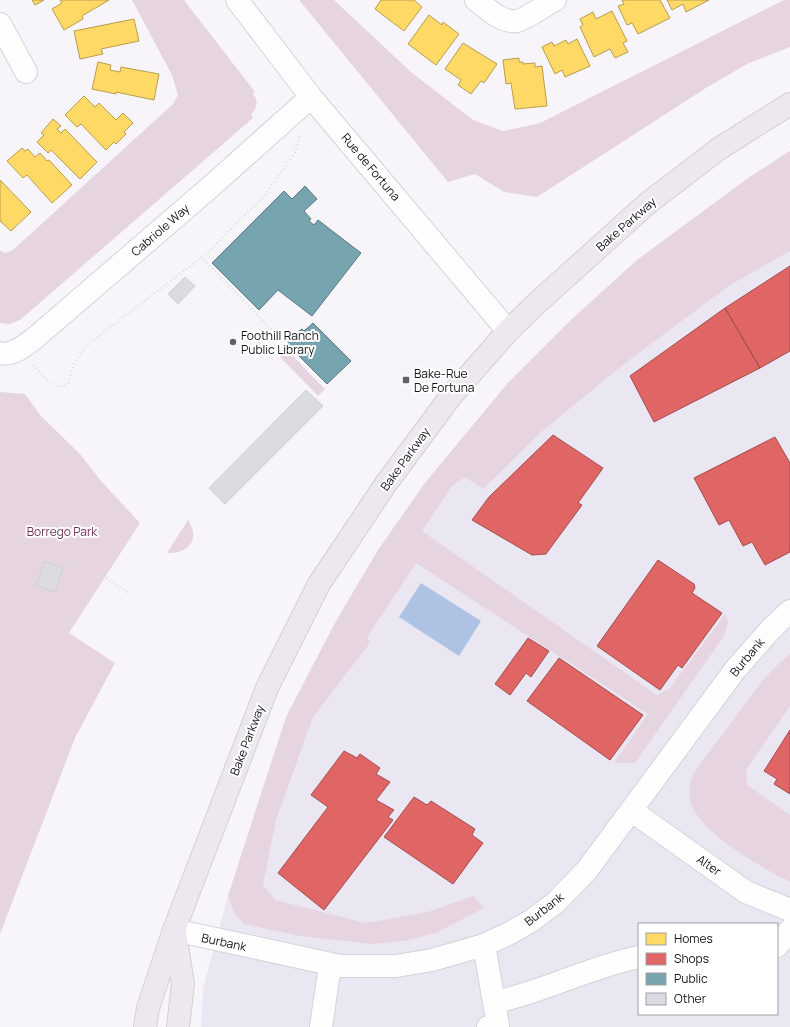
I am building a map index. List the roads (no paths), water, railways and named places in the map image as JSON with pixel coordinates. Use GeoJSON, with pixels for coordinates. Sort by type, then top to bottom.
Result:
{"type":"FeatureCollection","features":[{"type":"Feature","properties":{"kind":"main road","name":"Bake Parkway"},"geometry":{"type":"LineString","coordinates":[[145,1027],[148,1008],[174,930],[267,688],[319,584],[385,485],[446,402],[508,331],[580,263],[648,203],[720,148],[790,104]]}},
{"type":"Feature","properties":{"kind":"main road"},"geometry":{"type":"LineString","coordinates":[[174,930],[183,984],[178,1027]]}},
{"type":"Feature","properties":{"kind":"main road"},"geometry":{"type":"LineString","coordinates":[[162,1027],[183,984]]}},
{"type":"Feature","properties":{"kind":"street","name":"Rue de Fortuna"},"geometry":{"type":"LineString","coordinates":[[237,0],[311,97],[508,331]]}},
{"type":"Feature","properties":{"kind":"street"},"geometry":{"type":"LineString","coordinates":[[476,0],[498,16],[506,20],[518,21],[555,0]]}},
{"type":"Feature","properties":{"kind":"street"},"geometry":{"type":"LineString","coordinates":[[0,24],[26,72]]}},
{"type":"Feature","properties":{"kind":"street","name":"Cabriole Way"},"geometry":{"type":"LineString","coordinates":[[7,352],[36,337],[311,97]]}},
{"type":"Feature","properties":{"kind":"street","name":"Burbank"},"geometry":{"type":"LineString","coordinates":[[174,930],[340,966],[396,966],[432,960],[484,944],[514,931],[555,903],[587,870],[735,670],[771,628],[790,611]]}},
{"type":"Feature","properties":{"kind":"street","name":"Alter"},"geometry":{"type":"LineString","coordinates":[[632,811],[746,892],[790,910]]}},
{"type":"Feature","properties":{"kind":"street"},"geometry":{"type":"LineString","coordinates":[[778,945],[790,930]]}},
{"type":"Feature","properties":{"kind":"street"},"geometry":{"type":"LineString","coordinates":[[484,944],[498,1025],[488,1027]]}},
{"type":"Feature","properties":{"kind":"street"},"geometry":{"type":"LineString","coordinates":[[495,1002],[518,997],[614,962],[638,957]]}},
{"type":"Feature","properties":{"kind":"street"},"geometry":{"type":"LineString","coordinates":[[321,1027],[330,965]]}},
{"type":"Feature","properties":{"kind":"water"},"geometry":{"type":"Polygon","coordinates":[[[421,583],[481,621],[459,656],[399,617],[421,583]]]}},
{"type":"Feature","properties":{"kind":"place","name":"Foothill Ranch Public Library"},"geometry":{"type":"Point","coordinates":[233,342]}},
{"type":"Feature","properties":{"kind":"place","name":"Bake-Rue De Fortuna"},"geometry":{"type":"Point","coordinates":[406,380]}},
{"type":"Feature","properties":{"kind":"park label","name":"Borrego Park"},"geometry":{"type":"Point","coordinates":[62,531]}}]}
